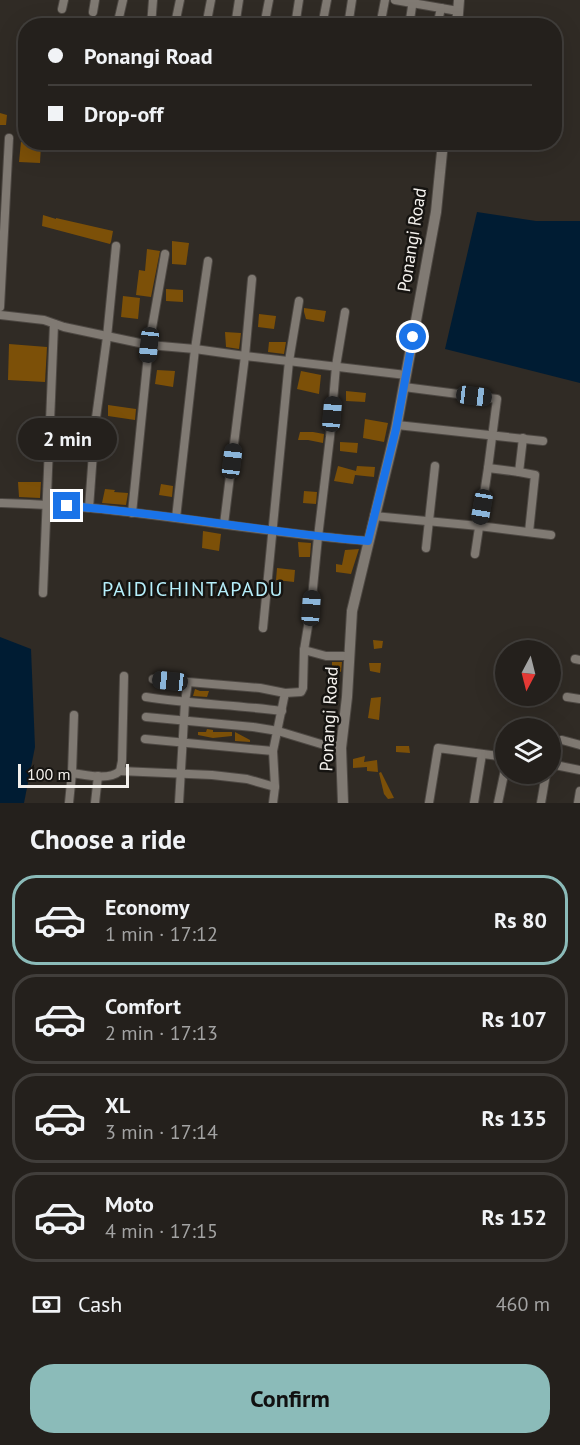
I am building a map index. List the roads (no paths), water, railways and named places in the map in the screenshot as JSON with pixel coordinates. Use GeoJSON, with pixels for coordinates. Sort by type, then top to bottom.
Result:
{"type":"FeatureCollection","features":[{"type":"Feature","properties":{"kind":"street"},"geometry":{"type":"LineString","coordinates":[[93,12],[95,0]]}},
{"type":"Feature","properties":{"kind":"street"},"geometry":{"type":"LineString","coordinates":[[119,18],[123,0]]}},
{"type":"Feature","properties":{"kind":"street"},"geometry":{"type":"LineString","coordinates":[[152,18],[153,0]]}},
{"type":"Feature","properties":{"kind":"street"},"geometry":{"type":"LineString","coordinates":[[176,18],[180,0]]}},
{"type":"Feature","properties":{"kind":"street"},"geometry":{"type":"LineString","coordinates":[[208,18],[211,0]]}},
{"type":"Feature","properties":{"kind":"street"},"geometry":{"type":"LineString","coordinates":[[236,18],[239,0]]}},
{"type":"Feature","properties":{"kind":"street"},"geometry":{"type":"LineString","coordinates":[[266,18],[269,0]]}},
{"type":"Feature","properties":{"kind":"street"},"geometry":{"type":"LineString","coordinates":[[296,18],[299,0]]}},
{"type":"Feature","properties":{"kind":"street"},"geometry":{"type":"LineString","coordinates":[[324,18],[327,0]]}},
{"type":"Feature","properties":{"kind":"street"},"geometry":{"type":"LineString","coordinates":[[349,18],[352,0]]}},
{"type":"Feature","properties":{"kind":"street"},"geometry":{"type":"LineString","coordinates":[[382,18],[385,0]]}},
{"type":"Feature","properties":{"kind":"street"},"geometry":{"type":"LineString","coordinates":[[395,0],[441,8],[458,5]]}},
{"type":"Feature","properties":{"kind":"street"},"geometry":{"type":"LineString","coordinates":[[410,18],[413,2]]}},
{"type":"Feature","properties":{"kind":"street"},"geometry":{"type":"LineString","coordinates":[[439,18],[441,8]]}},
{"type":"Feature","properties":{"kind":"street"},"geometry":{"type":"LineString","coordinates":[[0,307],[9,138]]}},
{"type":"Feature","properties":{"kind":"street","name":"Ponangi Road"},"geometry":{"type":"LineString","coordinates":[[346,802],[342,746],[352,610],[397,425],[436,212],[442,150]]}},
{"type":"Feature","properties":{"kind":"street"},"geometry":{"type":"LineString","coordinates":[[89,508],[94,425],[116,246]]}},
{"type":"Feature","properties":{"kind":"street"},"geometry":{"type":"LineString","coordinates":[[132,513],[149,345],[165,254]]}},
{"type":"Feature","properties":{"kind":"street"},"geometry":{"type":"LineString","coordinates":[[176,518],[195,349],[208,261]]}},
{"type":"Feature","properties":{"kind":"street"},"geometry":{"type":"LineString","coordinates":[[224,524],[252,279]]}},
{"type":"Feature","properties":{"kind":"street"},"geometry":{"type":"LineString","coordinates":[[263,628],[290,361],[299,301]]}},
{"type":"Feature","properties":{"kind":"street"},"geometry":{"type":"LineString","coordinates":[[153,679],[249,687],[285,693],[301,692],[336,366],[345,312]]}},
{"type":"Feature","properties":{"kind":"street"},"geometry":{"type":"LineString","coordinates":[[0,315],[44,320],[106,337],[149,345],[406,375]]}},
{"type":"Feature","properties":{"kind":"street"},"geometry":{"type":"LineString","coordinates":[[43,593],[54,324]]}},
{"type":"Feature","properties":{"kind":"street"},"geometry":{"type":"LineString","coordinates":[[404,387],[497,399],[475,554]]}},
{"type":"Feature","properties":{"kind":"street"},"geometry":{"type":"LineString","coordinates":[[397,425],[543,441]]}},
{"type":"Feature","properties":{"kind":"street"},"geometry":{"type":"LineString","coordinates":[[519,472],[523,438]]}},
{"type":"Feature","properties":{"kind":"street"},"geometry":{"type":"LineString","coordinates":[[426,548],[435,466]]}},
{"type":"Feature","properties":{"kind":"street"},"geometry":{"type":"LineString","coordinates":[[489,468],[536,475],[530,532]]}},
{"type":"Feature","properties":{"kind":"street"},"geometry":{"type":"LineString","coordinates":[[0,503],[89,508],[318,537],[368,541]]}},
{"type":"Feature","properties":{"kind":"street"},"geometry":{"type":"LineString","coordinates":[[374,516],[551,535]]}},
{"type":"Feature","properties":{"kind":"street"},"geometry":{"type":"LineString","coordinates":[[304,650],[326,656],[349,656]]}},
{"type":"Feature","properties":{"kind":"street"},"geometry":{"type":"LineString","coordinates":[[120,771],[124,676]]}},
{"type":"Feature","properties":{"kind":"street"},"geometry":{"type":"LineString","coordinates":[[179,803],[188,682]]}},
{"type":"Feature","properties":{"kind":"street"},"geometry":{"type":"LineString","coordinates":[[273,803],[275,787],[273,751],[285,693]]}},
{"type":"Feature","properties":{"kind":"street"},"geometry":{"type":"LineString","coordinates":[[146,697],[282,711]]}},
{"type":"Feature","properties":{"kind":"street"},"geometry":{"type":"LineString","coordinates":[[567,697],[580,699]]}},
{"type":"Feature","properties":{"kind":"street"},"geometry":{"type":"LineString","coordinates":[[69,803],[74,715]]}},
{"type":"Feature","properties":{"kind":"street"},"geometry":{"type":"LineString","coordinates":[[146,717],[278,730],[321,744],[342,746]]}},
{"type":"Feature","properties":{"kind":"street"},"geometry":{"type":"LineString","coordinates":[[145,739],[273,751]]}},
{"type":"Feature","properties":{"kind":"street"},"geometry":{"type":"LineString","coordinates":[[561,740],[580,745]]}},
{"type":"Feature","properties":{"kind":"street"},"geometry":{"type":"LineString","coordinates":[[429,803],[438,748],[495,756]]}},
{"type":"Feature","properties":{"kind":"street"},"geometry":{"type":"LineString","coordinates":[[474,803],[482,754]]}},
{"type":"Feature","properties":{"kind":"street"},"geometry":{"type":"LineString","coordinates":[[561,766],[580,770]]}},
{"type":"Feature","properties":{"kind":"street"},"geometry":{"type":"LineString","coordinates":[[72,773],[98,776],[116,774],[120,771],[181,774],[248,779],[275,787]]}},
{"type":"Feature","properties":{"kind":"street"},"geometry":{"type":"LineString","coordinates":[[95,803],[98,776]]}},
{"type":"Feature","properties":{"kind":"street"},"geometry":{"type":"LineString","coordinates":[[498,803],[502,784]]}},
{"type":"Feature","properties":{"kind":"street"},"geometry":{"type":"LineString","coordinates":[[541,803],[544,784]]}},
{"type":"Feature","properties":{"kind":"street"},"geometry":{"type":"LineString","coordinates":[[578,803],[580,791]]}},
{"type":"Feature","properties":{"kind":"water"},"geometry":{"type":"Polygon","coordinates":[[[477,212],[536,221],[580,221],[580,383],[445,349],[477,212]]]}},
{"type":"Feature","properties":{"kind":"water"},"geometry":{"type":"Polygon","coordinates":[[[0,637],[31,649],[35,747],[24,803],[0,803],[0,637]]]}},
{"type":"Feature","properties":{"kind":"district","name":"PAIDICHINTAPADU"},"geometry":{"type":"Point","coordinates":[193,589]}}]}
